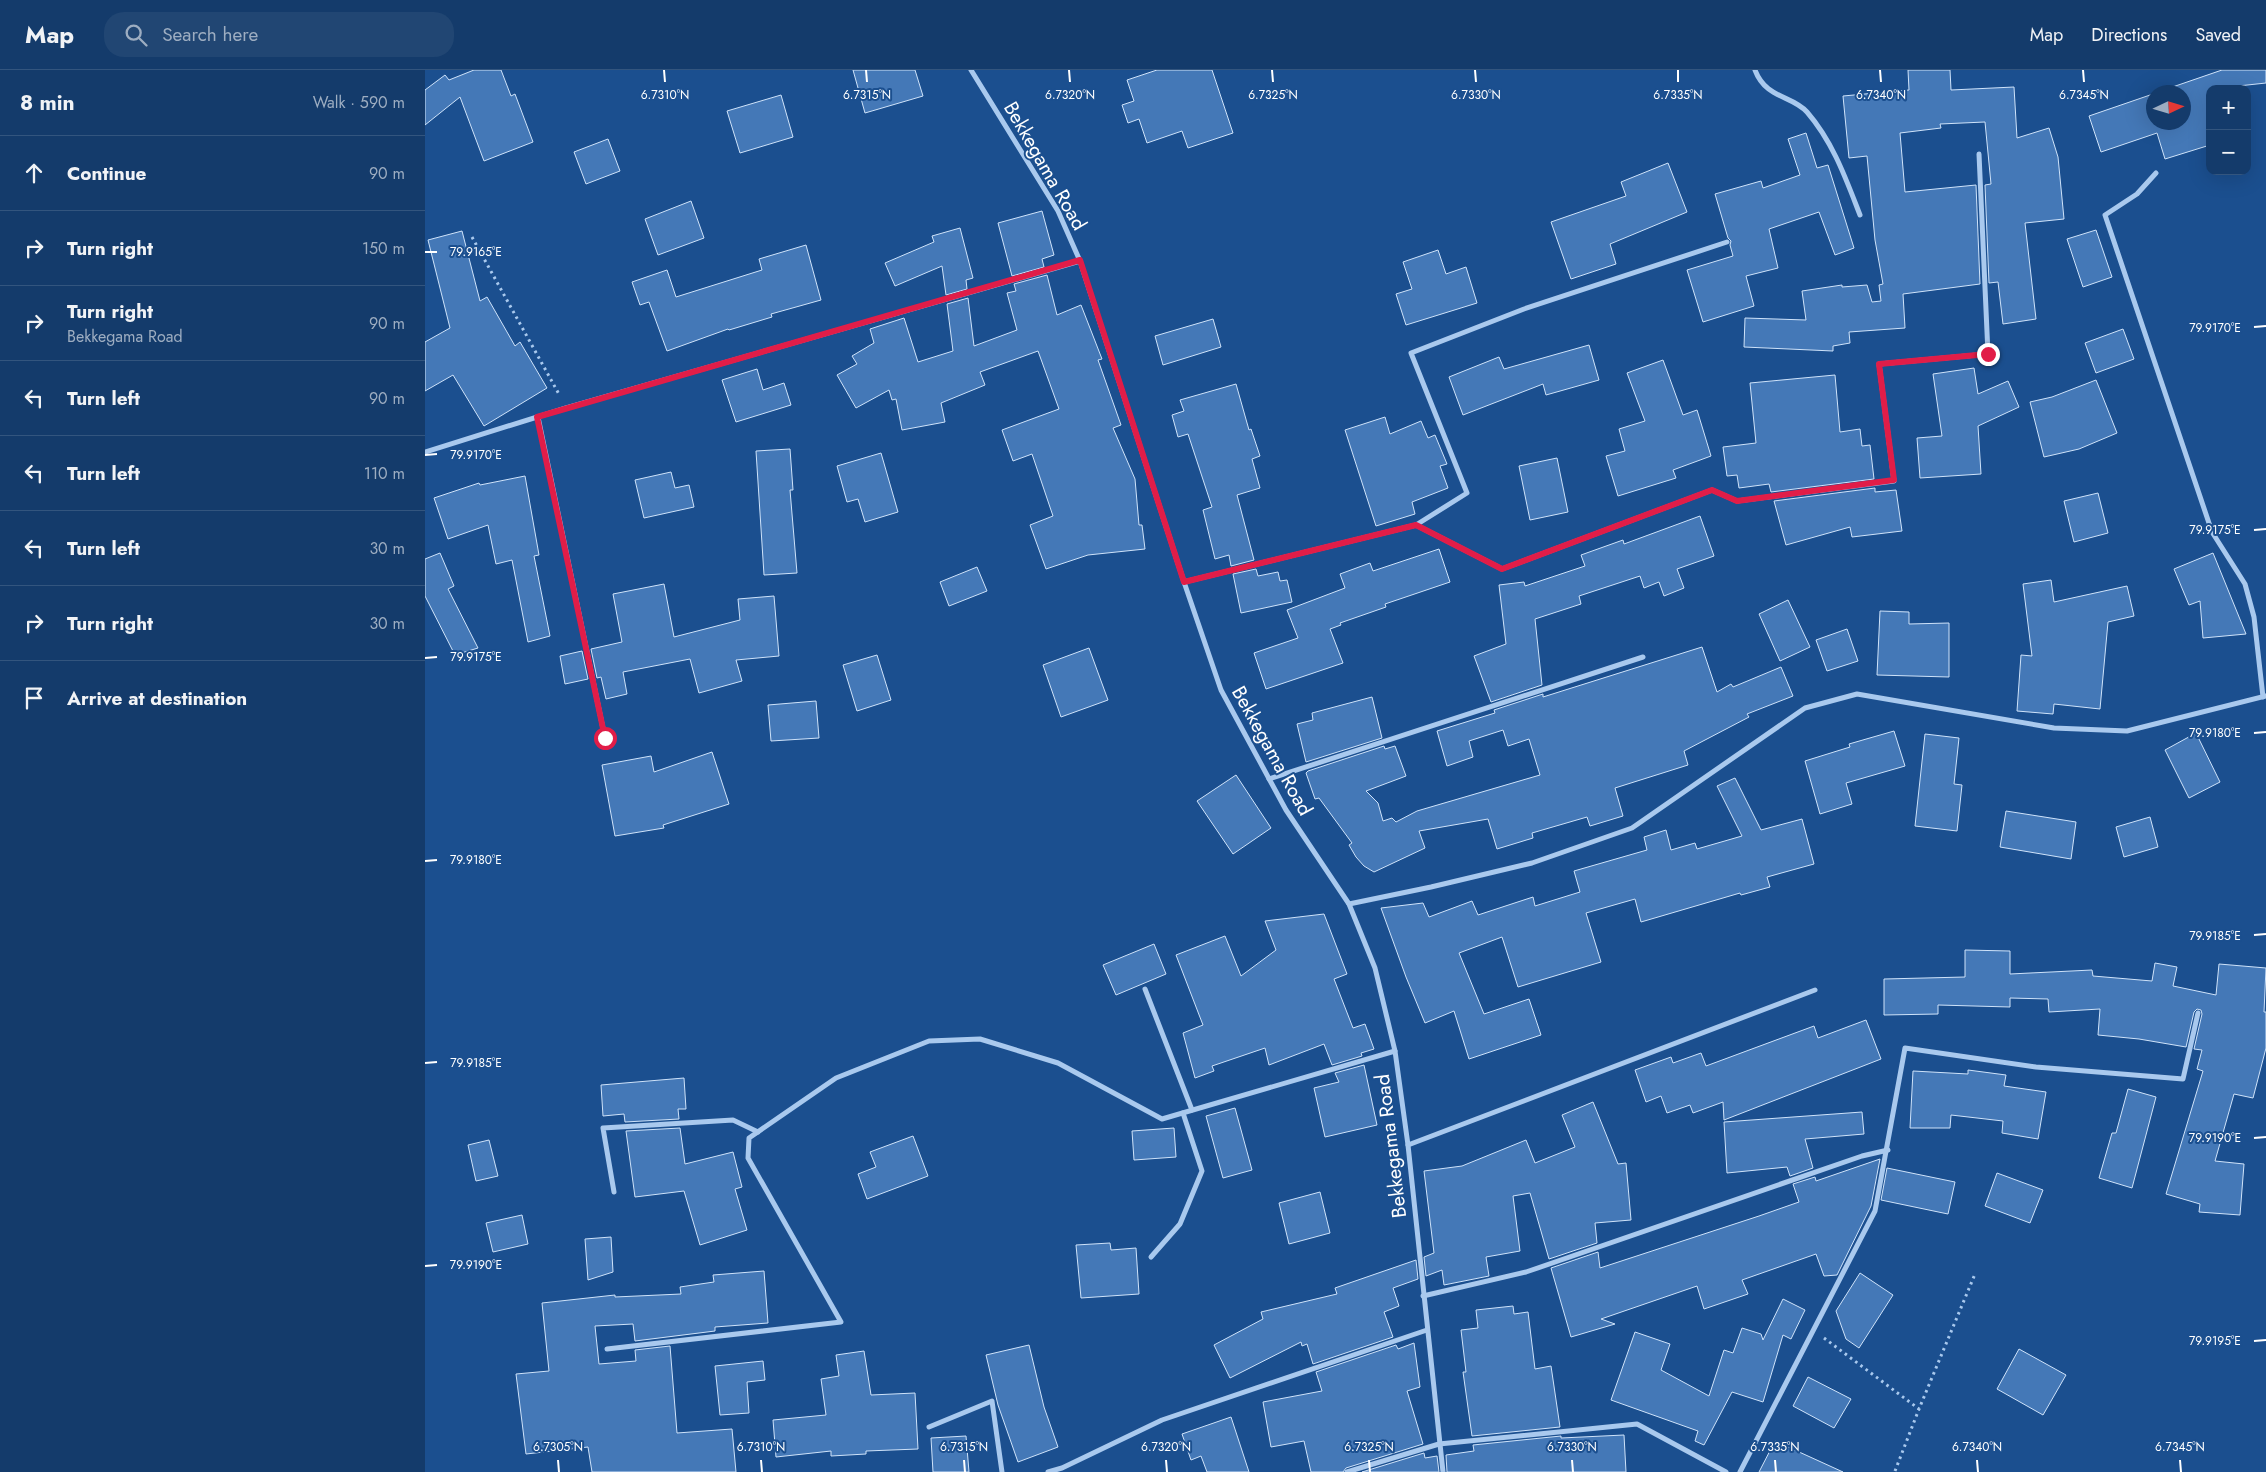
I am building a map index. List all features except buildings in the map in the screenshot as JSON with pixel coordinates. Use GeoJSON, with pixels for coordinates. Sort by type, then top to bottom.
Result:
{"type":"FeatureCollection","features":[{"type":"Feature","properties":{"kind":"street","name":"Bekkegama Road"},"geometry":{"type":"LineString","coordinates":[[971,70],[1058,211],[1080,260],[1184,582],[1221,690],[1286,810],[1349,904],[1375,968],[1395,1051],[1408,1145],[1443,1472]]}},
{"type":"Feature","properties":{"kind":"street"},"geometry":{"type":"LineString","coordinates":[[1755,70],[1768,90],[1807,111],[1840,161],[1860,215]]}},
{"type":"Feature","properties":{"kind":"street"},"geometry":{"type":"LineString","coordinates":[[1416,525],[1502,569],[1712,490],[1737,501],[1894,480],[1879,364],[1988,354],[1979,154]]}},
{"type":"Feature","properties":{"kind":"street"},"geometry":{"type":"LineString","coordinates":[[1349,904],[1431,887],[1532,862],[1631,828],[1805,708],[1857,694],[2054,728],[2127,731],[2265,696],[2254,617],[2245,584],[2212,532],[2105,215],[2137,194],[2156,173]]}},
{"type":"Feature","properties":{"kind":"street"},"geometry":{"type":"LineString","coordinates":[[1184,582],[1416,525],[1467,493],[1411,353],[1524,309],[1727,242]]}},
{"type":"Feature","properties":{"kind":"street"},"geometry":{"type":"LineString","coordinates":[[425,452],[567,408],[1080,260]]}},
{"type":"Feature","properties":{"kind":"street"},"geometry":{"type":"LineString","coordinates":[[537,417],[605,738]]}},
{"type":"Feature","properties":{"kind":"street"},"geometry":{"type":"LineString","coordinates":[[1269,779],[1643,656]]}},
{"type":"Feature","properties":{"kind":"street"},"geometry":{"type":"LineString","coordinates":[[1145,989],[1192,1110]]}},
{"type":"Feature","properties":{"kind":"street"},"geometry":{"type":"LineString","coordinates":[[1408,1145],[1815,990]]}},
{"type":"Feature","properties":{"kind":"street"},"geometry":{"type":"LineString","coordinates":[[1740,1472],[1875,1211],[1888,1150],[1905,1048],[2036,1067],[2183,1078],[2198,1013]]}},
{"type":"Feature","properties":{"kind":"street"},"geometry":{"type":"LineString","coordinates":[[607,1349],[841,1322],[747,1158],[749,1138],[836,1078],[929,1041],[980,1039],[1058,1063],[1163,1119],[1395,1051]]}},
{"type":"Feature","properties":{"kind":"street"},"geometry":{"type":"LineString","coordinates":[[1151,1257],[1180,1224],[1202,1171],[1183,1113]]}},
{"type":"Feature","properties":{"kind":"street"},"geometry":{"type":"LineString","coordinates":[[614,1192],[603,1128],[733,1120],[758,1132]]}},
{"type":"Feature","properties":{"kind":"street"},"geometry":{"type":"LineString","coordinates":[[1423,1296],[1526,1272],[1862,1156],[1888,1150]]}},
{"type":"Feature","properties":{"kind":"street"},"geometry":{"type":"LineString","coordinates":[[1049,1472],[1163,1420],[1427,1330]]}},
{"type":"Feature","properties":{"kind":"street"},"geometry":{"type":"LineString","coordinates":[[929,1427],[992,1401],[1002,1472]]}},
{"type":"Feature","properties":{"kind":"street"},"geometry":{"type":"LineString","coordinates":[[1347,1472],[1439,1444],[1637,1424],[1726,1472]]}},
{"type":"Feature","properties":{"kind":"path"},"geometry":{"type":"LineString","coordinates":[[472,237],[567,408]]}},
{"type":"Feature","properties":{"kind":"path"},"geometry":{"type":"LineString","coordinates":[[1895,1471],[1975,1274]]}},
{"type":"Feature","properties":{"kind":"path"},"geometry":{"type":"LineString","coordinates":[[1813,1330],[1919,1409]]}},
{"type":"Feature","properties":{"kind":"route"},"geometry":{"type":"LineString","coordinates":[[605,738],[537,417],[1080,260],[1184,582],[1416,525],[1502,569],[1712,490],[1737,501],[1894,480],[1879,364],[1988,354]]}}]}
